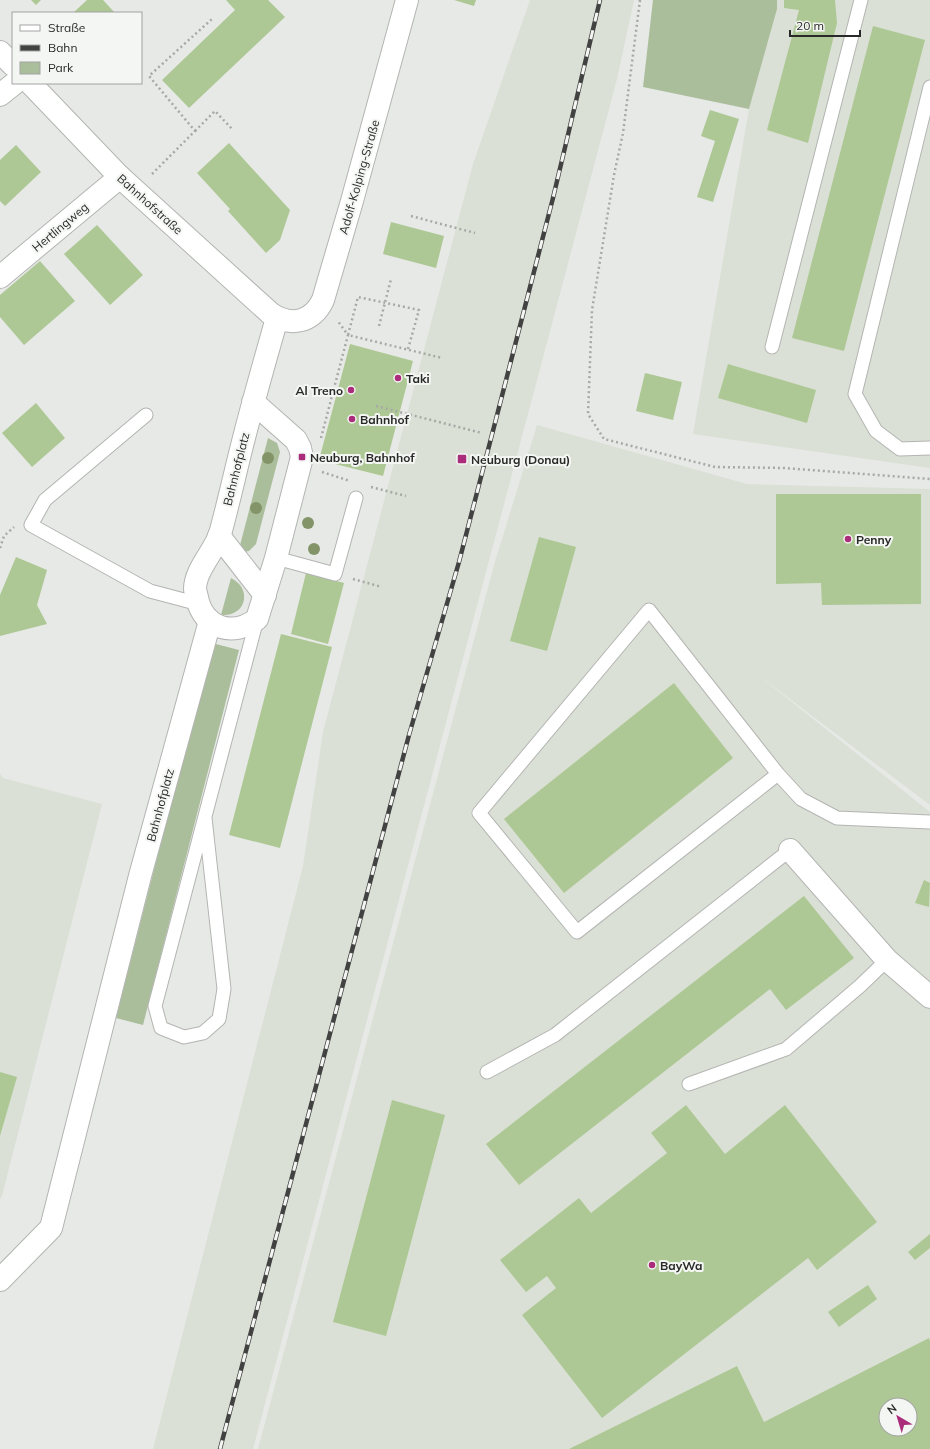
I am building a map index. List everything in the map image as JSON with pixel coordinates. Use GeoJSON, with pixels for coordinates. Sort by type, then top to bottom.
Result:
{"type":"FeatureCollection","features":[{"type":"Feature","properties":{"kind":"street","name":"Adolf-Kolping-Straße"},"geometry":{"type":"LineString","coordinates":[[277,318],[286,321],[302,320],[315,312],[323,300],[363,164],[408,0]]}},
{"type":"Feature","properties":{"kind":"street"},"geometry":{"type":"LineString","coordinates":[[0,52],[12,64]]}},
{"type":"Feature","properties":{"kind":"street"},"geometry":{"type":"LineString","coordinates":[[0,95],[13,84]]}},
{"type":"Feature","properties":{"kind":"street","name":"Bahnhofstraße"},"geometry":{"type":"LineString","coordinates":[[31,84],[128,184],[277,318]]}},
{"type":"Feature","properties":{"kind":"street","name":"Hertlingweg"},"geometry":{"type":"LineString","coordinates":[[0,277],[128,184]]}},
{"type":"Feature","properties":{"kind":"street","name":"Bahnhofplatz"},"geometry":{"type":"LineString","coordinates":[[0,1280],[52,1228],[204,613],[195,589],[200,571],[219,536],[253,402],[277,318]]}},
{"type":"Feature","properties":{"kind":"street"},"geometry":{"type":"LineString","coordinates":[[204,613],[219,627],[229,629],[239,629],[249,626],[257,619],[276,558],[302,457],[296,440],[253,402]]}},
{"type":"Feature","properties":{"kind":"street"},"geometry":{"type":"LineString","coordinates":[[219,536],[265,595]]}},
{"type":"Feature","properties":{"kind":"street"},"geometry":{"type":"LineString","coordinates":[[790,850],[887,960],[930,997]]}},
{"type":"Feature","properties":{"kind":"lane"},"geometry":{"type":"LineString","coordinates":[[772,347],[861,0]]}},
{"type":"Feature","properties":{"kind":"lane"},"geometry":{"type":"LineString","coordinates":[[930,87],[855,394],[876,431],[900,449],[930,448]]}},
{"type":"Feature","properties":{"kind":"lane"},"geometry":{"type":"LineString","coordinates":[[146,415],[45,500],[31,525],[150,591],[204,613]]}},
{"type":"Feature","properties":{"kind":"lane"},"geometry":{"type":"LineString","coordinates":[[276,558],[335,574],[356,498]]}},
{"type":"Feature","properties":{"kind":"lane"},"geometry":{"type":"LineString","coordinates":[[778,774],[577,932],[479,813],[649,610],[778,774],[801,800],[837,818],[930,822]]}},
{"type":"Feature","properties":{"kind":"lane"},"geometry":{"type":"LineString","coordinates":[[205,818],[224,989],[219,1019],[203,1033],[184,1037],[161,1028],[155,1006],[257,619]]}},
{"type":"Feature","properties":{"kind":"lane"},"geometry":{"type":"LineString","coordinates":[[487,1072],[556,1035],[790,850]]}},
{"type":"Feature","properties":{"kind":"lane"},"geometry":{"type":"LineString","coordinates":[[689,1084],[786,1049],[860,986],[887,960]]}},
{"type":"Feature","properties":{"kind":"path"},"geometry":{"type":"LineString","coordinates":[[640,0],[623,133],[614,174],[592,310],[588,414],[604,439],[715,467],[784,468],[930,479]]}},
{"type":"Feature","properties":{"kind":"path"},"geometry":{"type":"LineString","coordinates":[[195,131],[149,76],[212,19]]}},
{"type":"Feature","properties":{"kind":"path"},"geometry":{"type":"LineString","coordinates":[[128,184],[195,131],[215,111],[233,130]]}},
{"type":"Feature","properties":{"kind":"path"},"geometry":{"type":"LineString","coordinates":[[411,216],[475,233]]}},
{"type":"Feature","properties":{"kind":"path"},"geometry":{"type":"LineString","coordinates":[[378,326],[391,279]]}},
{"type":"Feature","properties":{"kind":"path"},"geometry":{"type":"LineString","coordinates":[[320,439],[358,297],[418,310],[408,350]]}},
{"type":"Feature","properties":{"kind":"path"},"geometry":{"type":"LineString","coordinates":[[323,300],[348,335],[442,358]]}},
{"type":"Feature","properties":{"kind":"path"},"geometry":{"type":"LineString","coordinates":[[332,395],[336,396]]}},
{"type":"Feature","properties":{"kind":"path"},"geometry":{"type":"LineString","coordinates":[[376,406],[482,433]]}},
{"type":"Feature","properties":{"kind":"path"},"geometry":{"type":"LineString","coordinates":[[319,471],[353,482]]}},
{"type":"Feature","properties":{"kind":"path"},"geometry":{"type":"LineString","coordinates":[[366,485],[406,496]]}},
{"type":"Feature","properties":{"kind":"path"},"geometry":{"type":"LineString","coordinates":[[335,574],[382,586]]}},
{"type":"Feature","properties":{"kind":"shaded area"},"geometry":{"type":"Polygon","coordinates":[[[530,0],[634,0],[617,79],[253,1449],[153,1449],[303,866],[323,732],[473,164],[530,0]]]}},
{"type":"Feature","properties":{"kind":"shaded area"},"geometry":{"type":"Polygon","coordinates":[[[777,0],[930,0],[930,468],[693,434],[749,109],[777,9],[777,0]]]}},
{"type":"Feature","properties":{"kind":"shaded area"},"geometry":{"type":"Polygon","coordinates":[[[537,425],[747,484],[930,489],[930,805],[758,675],[930,812],[930,1449],[258,1449],[494,565],[537,425]]]}},
{"type":"Feature","properties":{"kind":"shaded area"},"geometry":{"type":"Polygon","coordinates":[[[0,774],[3,778],[102,804],[0,1199],[0,774]]]}},
{"type":"Feature","properties":{"kind":"green space"},"geometry":{"type":"Polygon","coordinates":[[[653,0],[777,0],[777,9],[749,109],[643,87],[653,0]]]}},
{"type":"Feature","properties":{"kind":"green space"},"geometry":{"type":"Polygon","coordinates":[[[268,438],[277,443],[280,452],[256,544],[249,551],[238,553],[268,438]]]}},
{"type":"Feature","properties":{"kind":"green space"},"geometry":{"type":"Polygon","coordinates":[[[231,578],[238,583],[242,589],[244,601],[236,612],[221,615],[231,578]]]}},
{"type":"Feature","properties":{"kind":"green space"},"geometry":{"type":"Polygon","coordinates":[[[212,643],[239,650],[143,1025],[116,1018],[212,643]]]}},
{"type":"Feature","properties":{"kind":"building"},"geometry":{"type":"Polygon","coordinates":[[[31,0],[41,0],[36,5],[31,0]]]}},
{"type":"Feature","properties":{"kind":"building"},"geometry":{"type":"Polygon","coordinates":[[[87,0],[103,0],[114,12],[74,12],[87,0]]]}},
{"type":"Feature","properties":{"kind":"building"},"geometry":{"type":"Polygon","coordinates":[[[226,0],[268,0],[285,17],[189,108],[162,80],[235,10],[226,0]]]}},
{"type":"Feature","properties":{"kind":"building"},"geometry":{"type":"Polygon","coordinates":[[[454,0],[476,0],[474,6],[454,0]]]}},
{"type":"Feature","properties":{"kind":"building"},"geometry":{"type":"Polygon","coordinates":[[[784,0],[835,0],[837,23],[808,143],[767,130],[799,10],[784,8],[784,0]]]}},
{"type":"Feature","properties":{"kind":"building"},"geometry":{"type":"Polygon","coordinates":[[[873,26],[925,40],[844,351],[792,338],[873,26]]]}},
{"type":"Feature","properties":{"kind":"building"},"geometry":{"type":"Polygon","coordinates":[[[710,110],[739,119],[713,202],[697,197],[715,141],[701,136],[710,110]]]}},
{"type":"Feature","properties":{"kind":"building"},"geometry":{"type":"Polygon","coordinates":[[[229,143],[290,210],[280,240],[266,253],[228,211],[230,209],[197,173],[229,143]]]}},
{"type":"Feature","properties":{"kind":"building"},"geometry":{"type":"Polygon","coordinates":[[[16,145],[41,172],[5,206],[0,201],[0,160],[16,145]]]}},
{"type":"Feature","properties":{"kind":"building"},"geometry":{"type":"Polygon","coordinates":[[[391,222],[444,236],[436,268],[383,254],[391,222]]]}},
{"type":"Feature","properties":{"kind":"building"},"geometry":{"type":"Polygon","coordinates":[[[97,225],[143,275],[110,305],[64,254],[97,225]]]}},
{"type":"Feature","properties":{"kind":"building"},"geometry":{"type":"Polygon","coordinates":[[[40,261],[75,301],[24,345],[0,317],[0,295],[40,261]]]}},
{"type":"Feature","properties":{"kind":"building","name":"Bahnhof"},"geometry":{"type":"Polygon","coordinates":[[[350,344],[413,361],[383,476],[319,460],[350,344]]]}},
{"type":"Feature","properties":{"kind":"building"},"geometry":{"type":"Polygon","coordinates":[[[728,364],[816,390],[807,423],[718,398],[728,364]]]}},
{"type":"Feature","properties":{"kind":"building"},"geometry":{"type":"Polygon","coordinates":[[[645,373],[682,382],[673,420],[636,411],[645,373]]]}},
{"type":"Feature","properties":{"kind":"building"},"geometry":{"type":"Polygon","coordinates":[[[36,403],[65,438],[32,467],[2,433],[36,403]]]}},
{"type":"Feature","properties":{"kind":"building","name":"Penny"},"geometry":{"type":"Polygon","coordinates":[[[776,494],[921,494],[921,604],[822,605],[821,583],[776,584],[776,494]]]}},
{"type":"Feature","properties":{"kind":"building"},"geometry":{"type":"Polygon","coordinates":[[[539,537],[576,547],[547,651],[510,641],[539,537]]]}},
{"type":"Feature","properties":{"kind":"building"},"geometry":{"type":"Polygon","coordinates":[[[16,557],[47,570],[37,605],[47,624],[0,636],[0,595],[16,557]]]}},
{"type":"Feature","properties":{"kind":"building"},"geometry":{"type":"Polygon","coordinates":[[[306,573],[344,583],[328,644],[291,634],[306,573]]]}},
{"type":"Feature","properties":{"kind":"building"},"geometry":{"type":"Polygon","coordinates":[[[281,634],[332,647],[280,848],[229,835],[281,634]]]}},
{"type":"Feature","properties":{"kind":"building"},"geometry":{"type":"Polygon","coordinates":[[[674,683],[733,758],[564,893],[504,819],[674,683]]]}},
{"type":"Feature","properties":{"kind":"building"},"geometry":{"type":"Polygon","coordinates":[[[924,880],[930,883],[929,907],[915,903],[924,880]]]}},
{"type":"Feature","properties":{"kind":"building"},"geometry":{"type":"Polygon","coordinates":[[[804,896],[854,958],[786,1010],[770,989],[519,1185],[486,1144],[804,896]]]}},
{"type":"Feature","properties":{"kind":"building"},"geometry":{"type":"Polygon","coordinates":[[[0,1072],[17,1077],[0,1136],[0,1072]]]}},
{"type":"Feature","properties":{"kind":"building"},"geometry":{"type":"Polygon","coordinates":[[[392,1100],[445,1115],[386,1336],[333,1322],[392,1100]]]}},
{"type":"Feature","properties":{"kind":"building","name":"BayWa"},"geometry":{"type":"Polygon","coordinates":[[[686,1105],[725,1154],[785,1105],[877,1222],[817,1270],[808,1258],[602,1418],[522,1315],[556,1288],[547,1276],[526,1292],[500,1260],[579,1198],[591,1213],[667,1153],[651,1133],[686,1105]]]}},
{"type":"Feature","properties":{"kind":"building"},"geometry":{"type":"Polygon","coordinates":[[[930,1234],[930,1248],[915,1260],[908,1252],[930,1234]]]}},
{"type":"Feature","properties":{"kind":"building"},"geometry":{"type":"Polygon","coordinates":[[[868,1285],[877,1299],[839,1327],[828,1312],[868,1285]]]}},
{"type":"Feature","properties":{"kind":"building"},"geometry":{"type":"Polygon","coordinates":[[[929,1338],[930,1449],[569,1449],[737,1366],[764,1422],[929,1338]]]}},
{"type":"Feature","properties":{"kind":"railway"},"geometry":{"type":"LineString","coordinates":[[220,1449],[409,735],[459,562],[553,198],[600,0]]}},
{"type":"Feature","properties":{"kind":"place","name":"Taki"},"geometry":{"type":"Point","coordinates":[398,378]}},
{"type":"Feature","properties":{"kind":"place","name":"Al Treno"},"geometry":{"type":"Point","coordinates":[351,390]}},
{"type":"Feature","properties":{"kind":"place","name":"Bahnhof"},"geometry":{"type":"Point","coordinates":[352,419]}},
{"type":"Feature","properties":{"kind":"place","name":"Neuburg, Bahnhof"},"geometry":{"type":"Point","coordinates":[302,457]}},
{"type":"Feature","properties":{"kind":"place","name":"Neuburg (Donau)"},"geometry":{"type":"Point","coordinates":[462,459]}},
{"type":"Feature","properties":{"kind":"place","name":"Penny"},"geometry":{"type":"Point","coordinates":[848,539]}},
{"type":"Feature","properties":{"kind":"place","name":"BayWa"},"geometry":{"type":"Point","coordinates":[652,1265]}}]}
